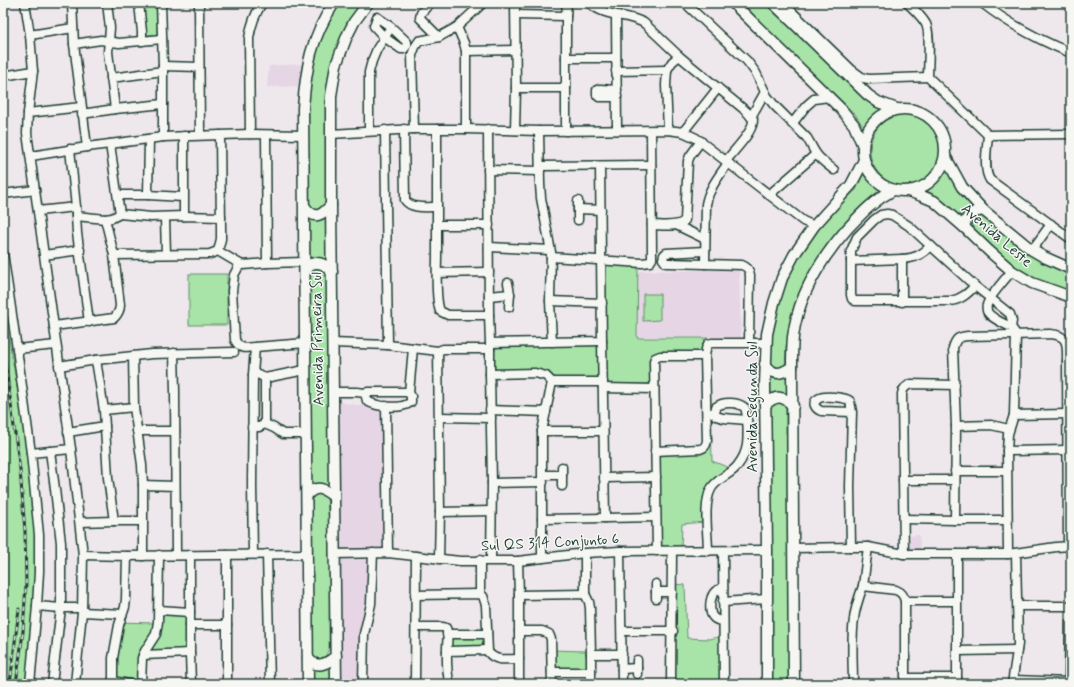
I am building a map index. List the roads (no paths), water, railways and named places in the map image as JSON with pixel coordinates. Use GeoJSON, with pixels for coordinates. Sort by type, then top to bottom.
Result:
{"type":"FeatureCollection","features":[{"type":"Feature","properties":{"kind":"main road","name":"Avenida Primeira Sul"},"geometry":{"type":"LineString","coordinates":[[308,684],[305,207],[303,135],[305,82],[309,60],[316,37],[334,3]]}},
{"type":"Feature","properties":{"kind":"main road","name":"Avenida Primeira Sul"},"geometry":{"type":"LineString","coordinates":[[336,684],[331,96],[336,65],[347,36],[354,22],[368,3]]}},
{"type":"Feature","properties":{"kind":"main road"},"geometry":{"type":"LineString","coordinates":[[773,3],[868,95],[878,102],[897,109],[910,109],[922,113],[933,120],[941,131],[945,143],[945,156],[940,169],[932,180],[920,188],[907,191],[893,190],[880,183],[870,173],[864,160],[864,146],[867,133],[874,122],[885,114],[897,109]]}},
{"type":"Feature","properties":{"kind":"main road"},"geometry":{"type":"LineString","coordinates":[[738,5],[847,116],[854,125],[864,146]]}},
{"type":"Feature","properties":{"kind":"main road","name":"Avenida Leste"},"geometry":{"type":"LineString","coordinates":[[945,156],[962,187],[983,210],[1032,250],[1071,269]]}},
{"type":"Feature","properties":{"kind":"main road","name":"Avenida Segunda Sul"},"geometry":{"type":"LineString","coordinates":[[767,684],[762,600],[767,550],[765,404],[769,325],[782,278],[794,255],[814,226],[851,185],[864,160]]}},
{"type":"Feature","properties":{"kind":"main road"},"geometry":{"type":"LineString","coordinates":[[794,684],[793,336],[799,309],[809,284],[819,265],[834,244],[870,205],[893,190]]}},
{"type":"Feature","properties":{"kind":"main road","name":"Avenida Leste"},"geometry":{"type":"LineString","coordinates":[[907,191],[934,201],[1012,271],[1032,283],[1070,296]]}},
{"type":"Feature","properties":{"kind":"main road"},"geometry":{"type":"LineString","coordinates":[[305,207],[311,214],[318,215],[324,212],[331,205]]}},
{"type":"Feature","properties":{"kind":"main road"},"geometry":{"type":"LineString","coordinates":[[964,227],[970,214],[983,210]]}},
{"type":"Feature","properties":{"kind":"main road"},"geometry":{"type":"LineString","coordinates":[[305,272],[311,264],[318,263],[325,265],[332,272]]}},
{"type":"Feature","properties":{"kind":"main road"},"geometry":{"type":"LineString","coordinates":[[766,364],[769,370],[777,374],[785,372],[792,367]]}},
{"type":"Feature","properties":{"kind":"main road"},"geometry":{"type":"LineString","coordinates":[[765,404],[774,398],[781,397],[793,406]]}},
{"type":"Feature","properties":{"kind":"main road"},"geometry":{"type":"LineString","coordinates":[[307,495],[314,489],[321,488],[328,491],[334,497]]}},
{"type":"Feature","properties":{"kind":"main road"},"geometry":{"type":"LineString","coordinates":[[308,658],[310,661],[319,665],[327,663],[336,656]]}},
{"type":"Feature","properties":{"kind":"street"},"geometry":{"type":"LineString","coordinates":[[25,3],[34,71],[28,113],[27,133],[71,449],[84,555],[77,684]]}},
{"type":"Feature","properties":{"kind":"street"},"geometry":{"type":"LineString","coordinates":[[72,3],[72,28],[87,147]]}},
{"type":"Feature","properties":{"kind":"street"},"geometry":{"type":"LineString","coordinates":[[107,3],[110,28],[108,52],[114,109]]}},
{"type":"Feature","properties":{"kind":"street"},"geometry":{"type":"LineString","coordinates":[[139,3],[142,41]]}},
{"type":"Feature","properties":{"kind":"street"},"geometry":{"type":"LineString","coordinates":[[161,3],[163,137]]}},
{"type":"Feature","properties":{"kind":"street"},"geometry":{"type":"LineString","coordinates":[[199,3],[200,135]]}},
{"type":"Feature","properties":{"kind":"street"},"geometry":{"type":"LineString","coordinates":[[250,134],[251,27],[262,3]]}},
{"type":"Feature","properties":{"kind":"street"},"geometry":{"type":"LineString","coordinates":[[430,3],[421,13],[420,18],[439,37]]}},
{"type":"Feature","properties":{"kind":"street"},"geometry":{"type":"LineString","coordinates":[[414,129],[412,55],[415,47],[419,42],[439,37],[457,27],[482,3]]}},
{"type":"Feature","properties":{"kind":"street"},"geometry":{"type":"LineString","coordinates":[[515,3],[515,130]]}},
{"type":"Feature","properties":{"kind":"street"},"geometry":{"type":"LineString","coordinates":[[566,131],[567,3]]}},
{"type":"Feature","properties":{"kind":"street"},"geometry":{"type":"LineString","coordinates":[[590,3],[600,10],[616,16],[638,20],[644,23],[679,56],[746,111],[753,119],[749,132],[727,162],[708,196],[705,213],[705,264]]}},
{"type":"Feature","properties":{"kind":"street"},"geometry":{"type":"LineString","coordinates":[[685,3],[747,61],[756,73],[765,92],[774,105],[807,138],[816,154],[834,170]]}},
{"type":"Feature","properties":{"kind":"street"},"geometry":{"type":"LineString","coordinates":[[784,3],[852,70],[863,78],[928,77]]}},
{"type":"Feature","properties":{"kind":"street"},"geometry":{"type":"LineString","coordinates":[[908,3],[917,12],[927,29],[928,77],[988,135],[1071,134]]}},
{"type":"Feature","properties":{"kind":"street"},"geometry":{"type":"LineString","coordinates":[[982,3],[1017,27],[1041,40],[1070,50]]}},
{"type":"Feature","properties":{"kind":"street"},"geometry":{"type":"LineString","coordinates":[[516,15],[566,16]]}},
{"type":"Feature","properties":{"kind":"street"},"geometry":{"type":"LineString","coordinates":[[616,16],[616,130]]}},
{"type":"Feature","properties":{"kind":"street"},"geometry":{"type":"LineString","coordinates":[[377,17],[391,27],[407,42],[404,49],[401,49],[384,37],[374,26],[377,17]]}},
{"type":"Feature","properties":{"kind":"street"},"geometry":{"type":"LineString","coordinates":[[369,131],[369,72],[372,61],[384,37],[391,27]]}},
{"type":"Feature","properties":{"kind":"street"},"geometry":{"type":"LineString","coordinates":[[457,27],[466,51],[466,129]]}},
{"type":"Feature","properties":{"kind":"street"},"geometry":{"type":"LineString","coordinates":[[30,35],[72,28]]}},
{"type":"Feature","properties":{"kind":"street"},"geometry":{"type":"LineString","coordinates":[[74,44],[94,41],[119,43],[162,39]]}},
{"type":"Feature","properties":{"kind":"street"},"geometry":{"type":"LineString","coordinates":[[466,51],[516,50]]}},
{"type":"Feature","properties":{"kind":"street"},"geometry":{"type":"LineString","coordinates":[[668,130],[666,85],[667,70],[672,62],[679,56]]}},
{"type":"Feature","properties":{"kind":"street"},"geometry":{"type":"LineString","coordinates":[[566,58],[616,58]]}},
{"type":"Feature","properties":{"kind":"street"},"geometry":{"type":"LineString","coordinates":[[111,78],[163,68],[200,67]]}},
{"type":"Feature","properties":{"kind":"street"},"geometry":{"type":"LineString","coordinates":[[616,71],[667,70]]}},
{"type":"Feature","properties":{"kind":"street"},"geometry":{"type":"LineString","coordinates":[[3,76],[34,71]]}},
{"type":"Feature","properties":{"kind":"street"},"geometry":{"type":"LineString","coordinates":[[516,88],[566,88]]}},
{"type":"Feature","properties":{"kind":"street"},"geometry":{"type":"LineString","coordinates":[[683,132],[718,88]]}},
{"type":"Feature","properties":{"kind":"street"},"geometry":{"type":"LineString","coordinates":[[751,117],[765,92]]}},
{"type":"Feature","properties":{"kind":"street"},"geometry":{"type":"LineString","coordinates":[[792,124],[812,100],[829,97]]}},
{"type":"Feature","properties":{"kind":"street"},"geometry":{"type":"LineString","coordinates":[[28,113],[114,109],[163,104]]}},
{"type":"Feature","properties":{"kind":"street"},"geometry":{"type":"LineString","coordinates":[[331,134],[404,129],[488,129],[539,131],[668,130],[683,132],[701,141],[803,222],[814,226]]}},
{"type":"Feature","properties":{"kind":"street"},"geometry":{"type":"LineString","coordinates":[[404,129],[405,200],[407,204],[419,207],[437,206]]}},
{"type":"Feature","properties":{"kind":"street"},"geometry":{"type":"LineString","coordinates":[[437,129],[438,304],[440,311],[448,315],[489,315]]}},
{"type":"Feature","properties":{"kind":"street"},"geometry":{"type":"LineString","coordinates":[[488,129],[492,560]]}},
{"type":"Feature","properties":{"kind":"street"},"geometry":{"type":"LineString","coordinates":[[385,130],[388,345]]}},
{"type":"Feature","properties":{"kind":"street"},"geometry":{"type":"LineString","coordinates":[[539,131],[541,198],[551,253],[550,301],[552,342]]}},
{"type":"Feature","properties":{"kind":"street"},"geometry":{"type":"LineString","coordinates":[[489,247],[601,260],[642,263],[650,262],[652,259],[651,131]]}},
{"type":"Feature","properties":{"kind":"street"},"geometry":{"type":"LineString","coordinates":[[31,156],[70,149],[163,137],[250,134],[303,135]]}},
{"type":"Feature","properties":{"kind":"street"},"geometry":{"type":"LineString","coordinates":[[218,251],[221,239],[220,135]]}},
{"type":"Feature","properties":{"kind":"street"},"geometry":{"type":"LineString","coordinates":[[266,135],[267,263]]}},
{"type":"Feature","properties":{"kind":"street"},"geometry":{"type":"LineString","coordinates":[[988,135],[987,176],[990,180],[1071,239]]}},
{"type":"Feature","properties":{"kind":"street"},"geometry":{"type":"LineString","coordinates":[[184,136],[184,216]]}},
{"type":"Feature","properties":{"kind":"street"},"geometry":{"type":"LineString","coordinates":[[148,195],[149,139]]}},
{"type":"Feature","properties":{"kind":"street"},"geometry":{"type":"LineString","coordinates":[[652,225],[676,225],[684,222],[686,215],[688,161],[701,141]]}},
{"type":"Feature","properties":{"kind":"street"},"geometry":{"type":"LineString","coordinates":[[110,144],[120,214]]}},
{"type":"Feature","properties":{"kind":"street"},"geometry":{"type":"LineString","coordinates":[[70,149],[77,232],[89,322]]}},
{"type":"Feature","properties":{"kind":"street"},"geometry":{"type":"LineString","coordinates":[[769,195],[816,154]]}},
{"type":"Feature","properties":{"kind":"street"},"geometry":{"type":"LineString","coordinates":[[488,170],[651,164]]}},
{"type":"Feature","properties":{"kind":"street"},"geometry":{"type":"LineString","coordinates":[[600,166],[605,518]]}},
{"type":"Feature","properties":{"kind":"street"},"geometry":{"type":"LineString","coordinates":[[3,194],[35,190]]}},
{"type":"Feature","properties":{"kind":"street"},"geometry":{"type":"LineString","coordinates":[[118,196],[148,195],[183,197]]}},
{"type":"Feature","properties":{"kind":"street"},"geometry":{"type":"LineString","coordinates":[[578,220],[578,205],[601,210]]}},
{"type":"Feature","properties":{"kind":"street"},"geometry":{"type":"LineString","coordinates":[[38,211],[76,207]]}},
{"type":"Feature","properties":{"kind":"street"},"geometry":{"type":"LineString","coordinates":[[76,216],[112,218],[120,214],[151,218],[184,216],[221,217]]}},
{"type":"Feature","properties":{"kind":"street"},"geometry":{"type":"LineString","coordinates":[[975,286],[963,298],[958,300],[939,302],[855,301],[852,299],[851,295],[851,251],[857,238],[874,220],[887,214],[892,215],[909,226],[975,286],[1010,314],[1013,331],[1014,415],[1009,429],[1006,471],[1008,554]]}},
{"type":"Feature","properties":{"kind":"street"},"geometry":{"type":"LineString","coordinates":[[54,326],[114,318],[118,315],[120,310],[114,255],[105,218]]}},
{"type":"Feature","properties":{"kind":"street"},"geometry":{"type":"LineString","coordinates":[[165,218],[166,254]]}},
{"type":"Feature","properties":{"kind":"street"},"geometry":{"type":"LineString","coordinates":[[803,222],[808,234]]}},
{"type":"Feature","properties":{"kind":"street"},"geometry":{"type":"LineString","coordinates":[[1032,250],[1050,224]]}},
{"type":"Feature","properties":{"kind":"street"},"geometry":{"type":"LineString","coordinates":[[437,225],[489,225]]}},
{"type":"Feature","properties":{"kind":"street"},"geometry":{"type":"LineString","coordinates":[[676,225],[705,239]]}},
{"type":"Feature","properties":{"kind":"street"},"geometry":{"type":"LineString","coordinates":[[851,261],[913,258],[923,254],[931,246]]}},
{"type":"Feature","properties":{"kind":"street"},"geometry":{"type":"LineString","coordinates":[[44,255],[80,250]]}},
{"type":"Feature","properties":{"kind":"street"},"geometry":{"type":"LineString","coordinates":[[114,255],[210,254],[218,251]]}},
{"type":"Feature","properties":{"kind":"street"},"geometry":{"type":"LineString","coordinates":[[218,251],[244,265],[305,262]]}},
{"type":"Feature","properties":{"kind":"street"},"geometry":{"type":"LineString","coordinates":[[705,252],[666,253],[664,254],[663,259],[669,263],[742,265],[746,267],[749,270],[750,275],[749,343]]}},
{"type":"Feature","properties":{"kind":"street"},"geometry":{"type":"LineString","coordinates":[[3,253],[31,453],[38,535],[39,572],[30,684]]}},
{"type":"Feature","properties":{"kind":"street"},"geometry":{"type":"LineString","coordinates":[[902,259],[902,302]]}},
{"type":"Feature","properties":{"kind":"street"},"geometry":{"type":"LineString","coordinates":[[292,262],[305,272]]}},
{"type":"Feature","properties":{"kind":"street"},"geometry":{"type":"LineString","coordinates":[[240,264],[234,275],[232,291],[235,340],[238,346],[243,348],[306,343]]}},
{"type":"Feature","properties":{"kind":"street"},"geometry":{"type":"LineString","coordinates":[[1012,271],[990,298],[987,305],[988,313],[1013,331]]}},
{"type":"Feature","properties":{"kind":"street"},"geometry":{"type":"LineString","coordinates":[[437,273],[489,272]]}},
{"type":"Feature","properties":{"kind":"street"},"geometry":{"type":"LineString","coordinates":[[508,283],[510,294],[509,307]]}},
{"type":"Feature","properties":{"kind":"street"},"geometry":{"type":"LineString","coordinates":[[489,296],[510,294]]}},
{"type":"Feature","properties":{"kind":"street"},"geometry":{"type":"LineString","coordinates":[[550,301],[602,303]]}},
{"type":"Feature","properties":{"kind":"street"},"geometry":{"type":"LineString","coordinates":[[794,548],[851,546],[868,547],[904,554],[1016,554],[1070,546],[1070,497],[1067,450],[1069,426],[1067,414],[1069,394],[1069,361],[1067,346],[1062,336],[1057,334],[1013,331],[957,338],[953,348],[956,426],[955,520]]}},
{"type":"Feature","properties":{"kind":"street"},"geometry":{"type":"LineString","coordinates":[[332,343],[388,345],[438,351],[443,349],[552,342],[602,341]]}},
{"type":"Feature","properties":{"kind":"street"},"geometry":{"type":"LineString","coordinates":[[655,451],[700,449],[704,447],[707,441],[711,413],[705,356],[707,346],[712,343],[767,343]]}},
{"type":"Feature","properties":{"kind":"street"},"geometry":{"type":"LineString","coordinates":[[17,349],[56,345]]}},
{"type":"Feature","properties":{"kind":"street"},"geometry":{"type":"LineString","coordinates":[[253,554],[252,427],[253,375],[256,346]]}},
{"type":"Feature","properties":{"kind":"street"},"geometry":{"type":"LineString","coordinates":[[365,393],[366,399],[370,402],[386,406],[401,406],[407,405],[411,402],[411,396],[409,393],[413,348]]}},
{"type":"Feature","properties":{"kind":"street"},"geometry":{"type":"LineString","coordinates":[[438,351],[440,512],[439,559]]}},
{"type":"Feature","properties":{"kind":"street"},"geometry":{"type":"LineString","coordinates":[[59,366],[96,360],[152,354],[234,352]]}},
{"type":"Feature","properties":{"kind":"street"},"geometry":{"type":"LineString","coordinates":[[174,353],[176,555]]}},
{"type":"Feature","properties":{"kind":"street"},"geometry":{"type":"LineString","coordinates":[[133,356],[134,407],[142,465],[143,556]]}},
{"type":"Feature","properties":{"kind":"street"},"geometry":{"type":"LineString","coordinates":[[657,551],[654,389],[655,358],[661,356],[705,356]]}},
{"type":"Feature","properties":{"kind":"street"},"geometry":{"type":"LineString","coordinates":[[96,360],[104,410],[108,478],[114,521]]}},
{"type":"Feature","properties":{"kind":"street"},"geometry":{"type":"LineString","coordinates":[[253,375],[258,374],[265,378],[306,370]]}},
{"type":"Feature","properties":{"kind":"street"},"geometry":{"type":"LineString","coordinates":[[490,374],[535,373],[546,376],[552,382],[654,389]]}},
{"type":"Feature","properties":{"kind":"street"},"geometry":{"type":"LineString","coordinates":[[265,378],[265,424]]}},
{"type":"Feature","properties":{"kind":"street"},"geometry":{"type":"LineString","coordinates":[[542,558],[542,431],[552,382]]}},
{"type":"Feature","properties":{"kind":"street"},"geometry":{"type":"LineString","coordinates":[[904,554],[903,390],[911,384],[955,385]]}},
{"type":"Feature","properties":{"kind":"street"},"geometry":{"type":"LineString","coordinates":[[333,392],[365,393],[376,391],[409,393]]}},
{"type":"Feature","properties":{"kind":"street"},"geometry":{"type":"LineString","coordinates":[[708,551],[706,507],[708,498],[716,482],[738,465],[747,446],[746,410],[743,406],[739,404],[719,405],[711,413]]}},
{"type":"Feature","properties":{"kind":"street"},"geometry":{"type":"LineString","coordinates":[[386,406],[388,553]]}},
{"type":"Feature","properties":{"kind":"street"},"geometry":{"type":"LineString","coordinates":[[104,410],[134,407]]}},
{"type":"Feature","properties":{"kind":"street"},"geometry":{"type":"LineString","coordinates":[[438,417],[546,412]]}},
{"type":"Feature","properties":{"kind":"street"},"geometry":{"type":"LineString","coordinates":[[851,546],[850,486],[852,412]]}},
{"type":"Feature","properties":{"kind":"street"},"geometry":{"type":"LineString","coordinates":[[711,413],[723,418],[747,420]]}},
{"type":"Feature","properties":{"kind":"street"},"geometry":{"type":"LineString","coordinates":[[1014,415],[1067,414]]}},
{"type":"Feature","properties":{"kind":"street"},"geometry":{"type":"LineString","coordinates":[[252,427],[259,427],[265,424]]}},
{"type":"Feature","properties":{"kind":"street"},"geometry":{"type":"LineString","coordinates":[[265,424],[283,434],[306,434]]}},
{"type":"Feature","properties":{"kind":"street"},"geometry":{"type":"LineString","coordinates":[[68,432],[105,426]]}},
{"type":"Feature","properties":{"kind":"street"},"geometry":{"type":"LineString","coordinates":[[956,426],[991,426],[1009,429]]}},
{"type":"Feature","properties":{"kind":"street"},"geometry":{"type":"LineString","coordinates":[[137,431],[175,431]]}},
{"type":"Feature","properties":{"kind":"street"},"geometry":{"type":"LineString","coordinates":[[542,431],[603,431]]}},
{"type":"Feature","properties":{"kind":"street"},"geometry":{"type":"LineString","coordinates":[[31,453],[71,449]]}},
{"type":"Feature","properties":{"kind":"street"},"geometry":{"type":"LineString","coordinates":[[1007,451],[1067,450]]}},
{"type":"Feature","properties":{"kind":"street"},"geometry":{"type":"LineString","coordinates":[[50,451],[61,543],[61,608],[52,684]]}},
{"type":"Feature","properties":{"kind":"street"},"geometry":{"type":"LineString","coordinates":[[492,482],[543,478],[562,471],[562,486]]}},
{"type":"Feature","properties":{"kind":"street"},"geometry":{"type":"LineString","coordinates":[[903,480],[1006,471]]}},
{"type":"Feature","properties":{"kind":"street"},"geometry":{"type":"LineString","coordinates":[[604,478],[656,478]]}},
{"type":"Feature","properties":{"kind":"street"},"geometry":{"type":"LineString","coordinates":[[143,485],[175,486]]}},
{"type":"Feature","properties":{"kind":"street"},"geometry":{"type":"LineString","coordinates":[[440,512],[492,511]]}},
{"type":"Feature","properties":{"kind":"street"},"geometry":{"type":"LineString","coordinates":[[542,519],[656,517]]}},
{"type":"Feature","properties":{"kind":"street"},"geometry":{"type":"LineString","coordinates":[[904,520],[1007,520]]}},
{"type":"Feature","properties":{"kind":"street"},"geometry":{"type":"LineString","coordinates":[[80,522],[142,521]]}},
{"type":"Feature","properties":{"kind":"street"},"geometry":{"type":"LineString","coordinates":[[853,684],[854,619],[863,586],[868,547]]}},
{"type":"Feature","properties":{"kind":"street","name":"Sul QS 314 Conjunto 6"},"geometry":{"type":"LineString","coordinates":[[334,554],[388,553],[460,561],[518,561],[585,553],[620,551],[767,550]]}},
{"type":"Feature","properties":{"kind":"street"},"geometry":{"type":"LineString","coordinates":[[620,551],[622,684]]}},
{"type":"Feature","properties":{"kind":"street"},"geometry":{"type":"LineString","coordinates":[[671,684],[673,631],[672,551]]}},
{"type":"Feature","properties":{"kind":"street"},"geometry":{"type":"LineString","coordinates":[[723,551],[724,684]]}},
{"type":"Feature","properties":{"kind":"street"},"geometry":{"type":"LineString","coordinates":[[363,684],[364,634],[371,604],[373,553]]}},
{"type":"Feature","properties":{"kind":"street"},"geometry":{"type":"LineString","coordinates":[[585,553],[585,594],[589,602],[591,684]]}},
{"type":"Feature","properties":{"kind":"street"},"geometry":{"type":"LineString","coordinates":[[268,554],[270,684]]}},
{"type":"Feature","properties":{"kind":"street"},"geometry":{"type":"LineString","coordinates":[[84,555],[143,556],[307,554]]}},
{"type":"Feature","properties":{"kind":"street"},"geometry":{"type":"LineString","coordinates":[[863,586],[896,590],[904,596],[905,681],[957,681],[957,554]]}},
{"type":"Feature","properties":{"kind":"street"},"geometry":{"type":"LineString","coordinates":[[1016,554],[1018,606],[1017,650],[1012,682],[1069,683],[1070,606],[1018,606]]}},
{"type":"Feature","properties":{"kind":"street"},"geometry":{"type":"LineString","coordinates":[[141,684],[142,662],[144,655],[156,634],[158,622],[159,555]]}},
{"type":"Feature","properties":{"kind":"street"},"geometry":{"type":"LineString","coordinates":[[190,555],[191,684]]}},
{"type":"Feature","properties":{"kind":"street"},"geometry":{"type":"LineString","coordinates":[[227,555],[227,684]]}},
{"type":"Feature","properties":{"kind":"street"},"geometry":{"type":"LineString","coordinates":[[127,556],[126,599],[116,637],[113,658],[113,683],[129,684]]}},
{"type":"Feature","properties":{"kind":"street"},"geometry":{"type":"LineString","coordinates":[[415,684],[416,556]]}},
{"type":"Feature","properties":{"kind":"street"},"geometry":{"type":"LineString","coordinates":[[480,560],[480,594],[483,596],[486,605],[487,650],[491,655],[499,660],[519,659]]}},
{"type":"Feature","properties":{"kind":"street"},"geometry":{"type":"LineString","coordinates":[[518,561],[519,684]]}},
{"type":"Feature","properties":{"kind":"street"},"geometry":{"type":"LineString","coordinates":[[723,588],[716,590],[713,593],[711,607],[712,617],[724,622]]}},
{"type":"Feature","properties":{"kind":"street"},"geometry":{"type":"LineString","coordinates":[[656,591],[672,592]]}},
{"type":"Feature","properties":{"kind":"street"},"geometry":{"type":"LineString","coordinates":[[415,595],[480,594]]}},
{"type":"Feature","properties":{"kind":"street"},"geometry":{"type":"LineString","coordinates":[[519,595],[585,594]]}},
{"type":"Feature","properties":{"kind":"street"},"geometry":{"type":"LineString","coordinates":[[723,602],[762,600]]}},
{"type":"Feature","properties":{"kind":"street"},"geometry":{"type":"LineString","coordinates":[[905,601],[956,601]]}},
{"type":"Feature","properties":{"kind":"street"},"geometry":{"type":"LineString","coordinates":[[37,606],[122,614]]}},
{"type":"Feature","properties":{"kind":"street"},"geometry":{"type":"LineString","coordinates":[[159,610],[190,612]]}},
{"type":"Feature","properties":{"kind":"street"},"geometry":{"type":"LineString","coordinates":[[190,625],[227,625]]}},
{"type":"Feature","properties":{"kind":"street"},"geometry":{"type":"LineString","coordinates":[[416,627],[444,627],[447,630],[448,675],[450,684]]}},
{"type":"Feature","properties":{"kind":"street"},"geometry":{"type":"LineString","coordinates":[[519,631],[542,631],[549,634],[551,639],[552,684]]}},
{"type":"Feature","properties":{"kind":"street"},"geometry":{"type":"LineString","coordinates":[[622,631],[673,631]]}},
{"type":"Feature","properties":{"kind":"street"},"geometry":{"type":"LineString","coordinates":[[447,634],[487,634]]}},
{"type":"Feature","properties":{"kind":"street"},"geometry":{"type":"LineString","coordinates":[[447,651],[487,650]]}},
{"type":"Feature","properties":{"kind":"street"},"geometry":{"type":"LineString","coordinates":[[957,651],[1017,650]]}},
{"type":"Feature","properties":{"kind":"street"},"geometry":{"type":"LineString","coordinates":[[144,655],[190,653]]}},
{"type":"Feature","properties":{"kind":"street"},"geometry":{"type":"LineString","coordinates":[[591,654],[622,654]]}},
{"type":"Feature","properties":{"kind":"street"},"geometry":{"type":"LineString","coordinates":[[622,669],[637,667]]}},
{"type":"Feature","properties":{"kind":"street"},"geometry":{"type":"LineString","coordinates":[[552,672],[591,672]]}},
{"type":"Feature","properties":{"kind":"railway"},"geometry":{"type":"LineString","coordinates":[[3,347],[20,470],[25,531],[26,584],[23,632],[16,684]]}},
{"type":"Feature","properties":{"kind":"railway"},"geometry":{"type":"LineString","coordinates":[[10,684],[19,609]]}}]}
